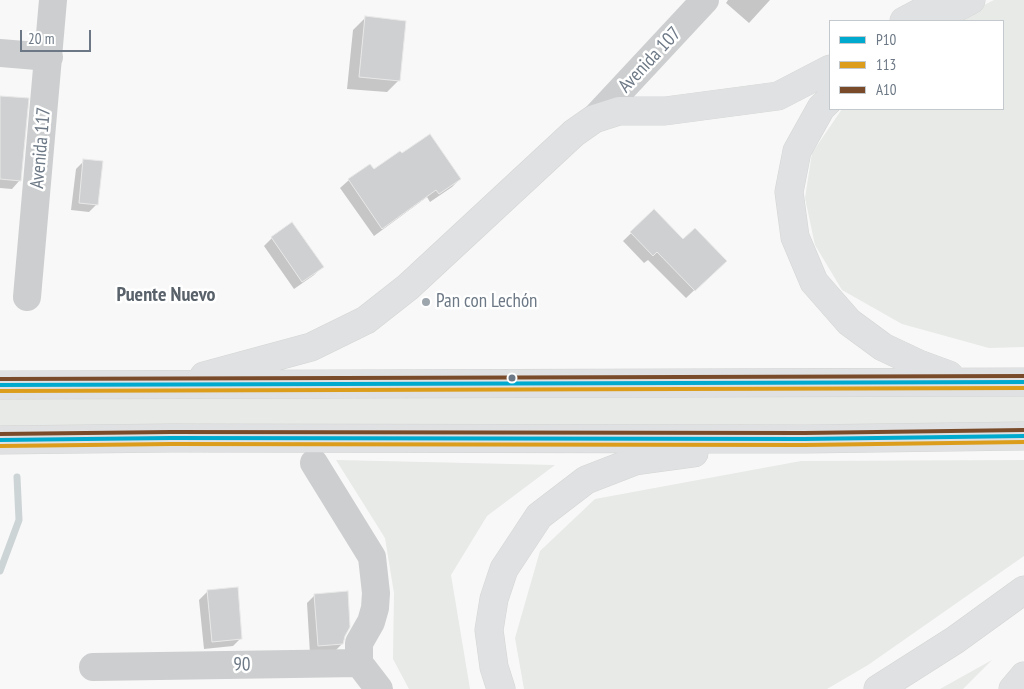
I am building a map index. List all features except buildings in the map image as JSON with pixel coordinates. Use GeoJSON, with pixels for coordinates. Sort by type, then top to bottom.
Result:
{"type":"FeatureCollection","features":[{"type":"Feature","properties":{"kind":"highway"},"geometry":{"type":"LineString","coordinates":[[906,20],[944,0]]}},
{"type":"Feature","properties":{"kind":"highway"},"geometry":{"type":"LineString","coordinates":[[933,20],[971,0]]}},
{"type":"Feature","properties":{"kind":"highway"},"geometry":{"type":"LineString","coordinates":[[165,386],[311,347],[366,320],[408,287],[574,133],[594,119],[619,111],[665,111],[778,96],[829,70]]}},
{"type":"Feature","properties":{"kind":"highway"},"geometry":{"type":"LineString","coordinates":[[829,101],[821,108],[797,151],[789,192],[796,237],[814,282],[849,322],[883,347],[919,364],[965,381]]}},
{"type":"Feature","properties":{"kind":"highway"},"geometry":{"type":"LineString","coordinates":[[0,386],[1024,382]]}},
{"type":"Feature","properties":{"kind":"highway"},"geometry":{"type":"LineString","coordinates":[[0,440],[163,438],[804,439],[1024,436]]}},
{"type":"Feature","properties":{"kind":"highway"},"geometry":{"type":"LineString","coordinates":[[501,689],[494,667],[489,630],[494,599],[504,569],[539,516],[586,480],[635,460],[804,439]]}},
{"type":"Feature","properties":{"kind":"highway"},"geometry":{"type":"LineString","coordinates":[[878,689],[955,640],[1024,590]]}},
{"type":"Feature","properties":{"kind":"highway"},"geometry":{"type":"LineString","coordinates":[[1013,689],[1024,676]]}},
{"type":"Feature","properties":{"kind":"street","name":"Avenida 117"},"geometry":{"type":"LineString","coordinates":[[27,297],[53,0]]}},
{"type":"Feature","properties":{"kind":"street","name":"Avenida 107"},"geometry":{"type":"LineString","coordinates":[[594,119],[705,0]]}},
{"type":"Feature","properties":{"kind":"street"},"geometry":{"type":"LineString","coordinates":[[0,53],[49,57]]}},
{"type":"Feature","properties":{"kind":"street"},"geometry":{"type":"LineString","coordinates":[[314,463],[372,557],[376,593],[375,608],[371,622],[359,643],[359,663],[379,689]]}},
{"type":"Feature","properties":{"kind":"street","name":"90"},"geometry":{"type":"LineString","coordinates":[[93,667],[359,663]]}},
{"type":"Feature","properties":{"kind":"shaded area"},"geometry":{"type":"Polygon","coordinates":[[[994,0],[1024,0],[1024,347],[989,348],[902,324],[842,290],[815,245],[805,198],[812,153],[841,110],[1004,110],[1004,20],[955,20],[994,0]]]}},
{"type":"Feature","properties":{"kind":"shaded area"},"geometry":{"type":"Polygon","coordinates":[[[733,395],[1024,395],[1024,423],[660,426],[0,427],[0,398],[475,398],[733,395]]]}},
{"type":"Feature","properties":{"kind":"shaded area"},"geometry":{"type":"Polygon","coordinates":[[[336,460],[555,465],[487,516],[451,575],[470,689],[409,689],[393,659],[394,593],[385,538],[336,460]]]}},
{"type":"Feature","properties":{"kind":"shaded area"},"geometry":{"type":"Polygon","coordinates":[[[1024,460],[1024,556],[868,665],[827,689],[524,689],[515,638],[540,551],[595,499],[801,461],[1024,460]]]}},
{"type":"Feature","properties":{"kind":"shaded area"},"geometry":{"type":"Polygon","coordinates":[[[992,660],[963,689],[940,689],[992,660]]]}},
{"type":"Feature","properties":{"kind":"waterway"},"geometry":{"type":"LineString","coordinates":[[0,571],[19,520],[17,477]]}},
{"type":"Feature","properties":{"kind":"transit line","name":"A10"},"geometry":{"type":"LineString","coordinates":[[0,379],[1024,376]]}},
{"type":"Feature","properties":{"kind":"transit line","name":"P10"},"geometry":{"type":"LineString","coordinates":[[0,385],[1024,382]]}},
{"type":"Feature","properties":{"kind":"transit line","name":"113"},"geometry":{"type":"LineString","coordinates":[[0,391],[1024,388]]}},
{"type":"Feature","properties":{"kind":"transit line","name":"A10"},"geometry":{"type":"LineString","coordinates":[[0,434],[171,432],[804,433],[1024,430]]}},
{"type":"Feature","properties":{"kind":"transit line","name":"P10"},"geometry":{"type":"LineString","coordinates":[[0,440],[171,438],[804,439],[1024,436]]}},
{"type":"Feature","properties":{"kind":"transit line","name":"113"},"geometry":{"type":"LineString","coordinates":[[0,446],[171,444],[804,445],[1024,442]]}},
{"type":"Feature","properties":{"kind":"place","name":"Pan con Lechón"},"geometry":{"type":"Point","coordinates":[426,302]}},
{"type":"Feature","properties":{"kind":"district","name":"Puente Nuevo"},"geometry":{"type":"Point","coordinates":[166,295]}}]}
